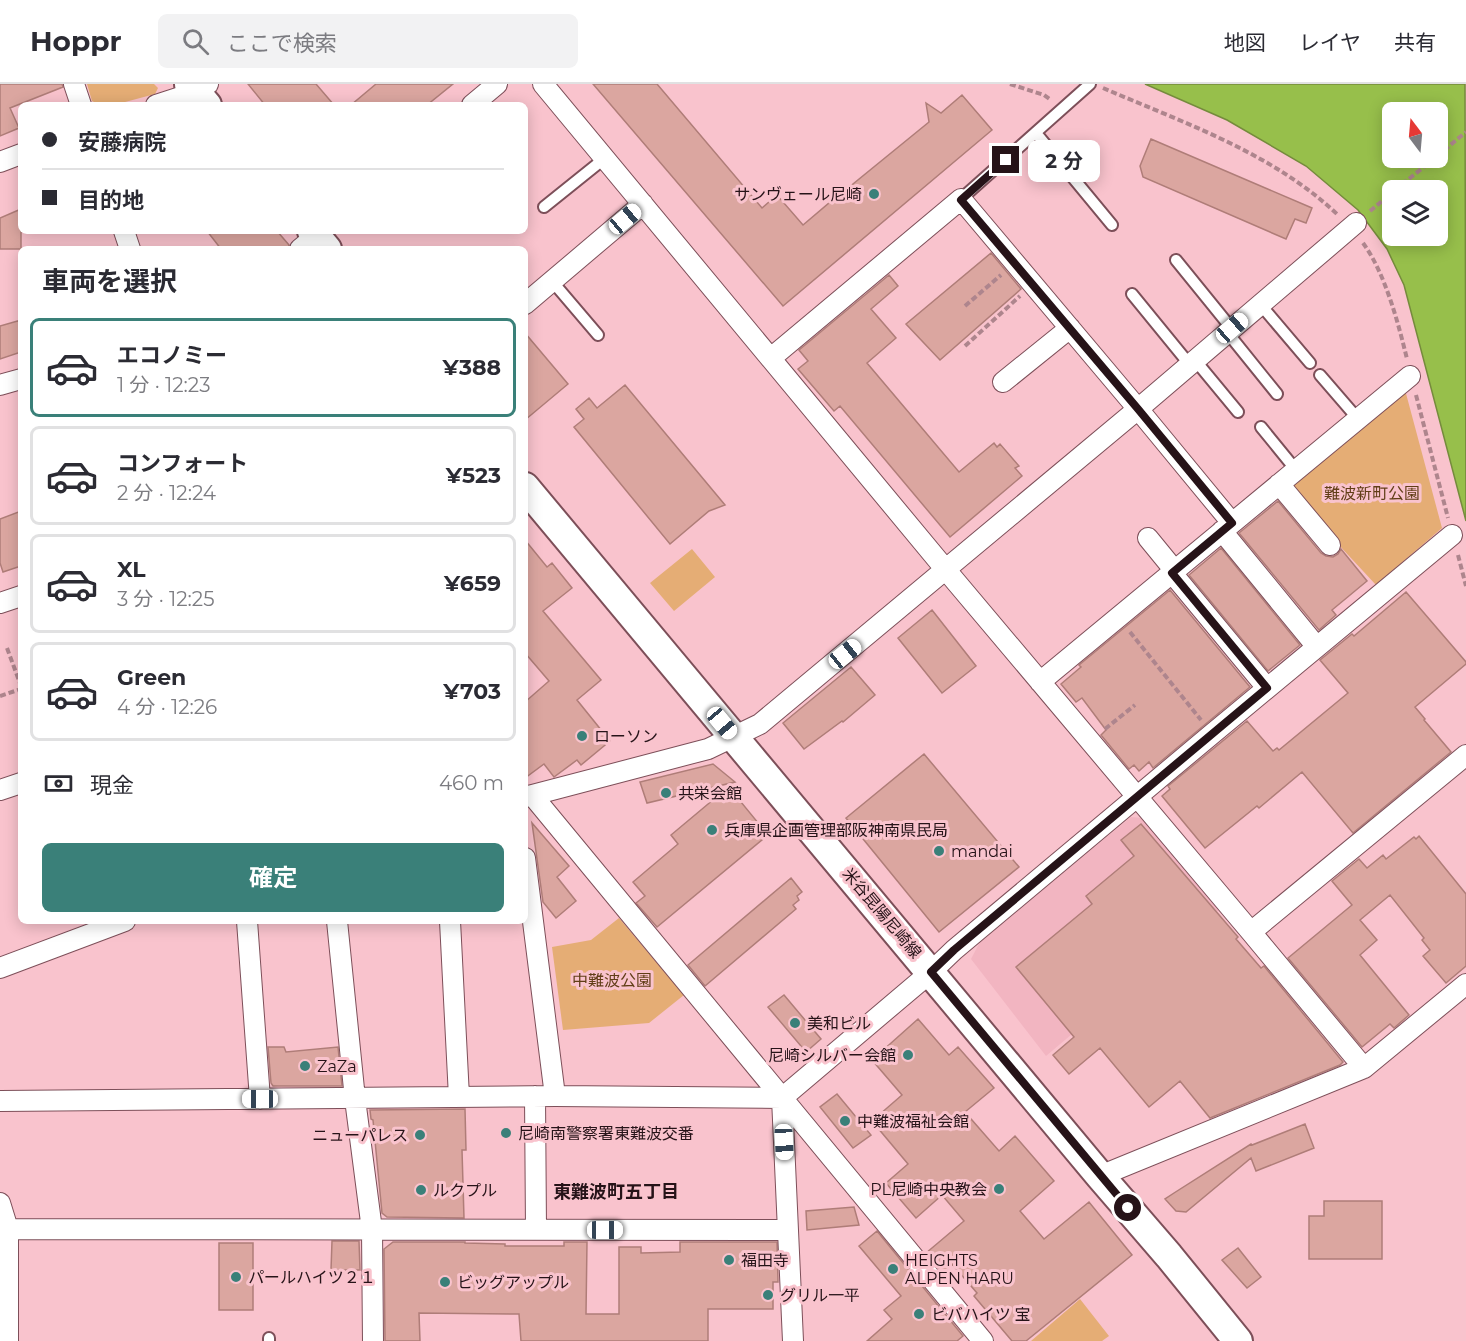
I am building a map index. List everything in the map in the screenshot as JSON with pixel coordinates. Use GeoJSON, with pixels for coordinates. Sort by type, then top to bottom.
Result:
{"type":"FeatureCollection","features":[{"type":"Feature","properties":{"kind":"main road","name":"米谷昆陽尼崎線"},"geometry":{"type":"LineString","coordinates":[[528,491],[1238,1341]]}},
{"type":"Feature","properties":{"kind":"street"},"geometry":{"type":"LineString","coordinates":[[74,84],[80,102]]}},
{"type":"Feature","properties":{"kind":"street"},"geometry":{"type":"LineString","coordinates":[[476,102],[497,84]]}},
{"type":"Feature","properties":{"kind":"street"},"geometry":{"type":"LineString","coordinates":[[543,84],[946,570],[1364,1068]]}},
{"type":"Feature","properties":{"kind":"street"},"geometry":{"type":"LineString","coordinates":[[165,102],[200,91]]}},
{"type":"Feature","properties":{"kind":"street"},"geometry":{"type":"LineString","coordinates":[[0,162],[18,155]]}},
{"type":"Feature","properties":{"kind":"street"},"geometry":{"type":"LineString","coordinates":[[771,358],[961,200],[1138,409],[1317,647]]}},
{"type":"Feature","properties":{"kind":"street"},"geometry":{"type":"LineString","coordinates":[[528,301],[643,204]]}},
{"type":"Feature","properties":{"kind":"street"},"geometry":{"type":"LineString","coordinates":[[528,796],[708,749],[760,724],[1138,409],[1353,225]]}},
{"type":"Feature","properties":{"kind":"street"},"geometry":{"type":"LineString","coordinates":[[1003,382],[1070,328]]}},
{"type":"Feature","properties":{"kind":"street"},"geometry":{"type":"LineString","coordinates":[[1040,682],[1410,376]]}},
{"type":"Feature","properties":{"kind":"street"},"geometry":{"type":"LineString","coordinates":[[0,385],[18,380]]}},
{"type":"Feature","properties":{"kind":"street"},"geometry":{"type":"LineString","coordinates":[[1279,484],[1330,545]]}},
{"type":"Feature","properties":{"kind":"street"},"geometry":{"type":"LineString","coordinates":[[0,1101],[535,1096],[782,1098],[1137,796],[1452,535]]}},
{"type":"Feature","properties":{"kind":"street"},"geometry":{"type":"LineString","coordinates":[[1149,538],[1173,572],[1267,688]]}},
{"type":"Feature","properties":{"kind":"street"},"geometry":{"type":"LineString","coordinates":[[0,603],[18,597]]}},
{"type":"Feature","properties":{"kind":"street"},"geometry":{"type":"LineString","coordinates":[[1251,932],[1466,755]]}},
{"type":"Feature","properties":{"kind":"street"},"geometry":{"type":"LineString","coordinates":[[0,789],[18,784]]}},
{"type":"Feature","properties":{"kind":"street"},"geometry":{"type":"LineString","coordinates":[[528,797],[983,1341]]}},
{"type":"Feature","properties":{"kind":"street"},"geometry":{"type":"LineString","coordinates":[[528,882],[555,1096]]}},
{"type":"Feature","properties":{"kind":"street"},"geometry":{"type":"LineString","coordinates":[[0,968],[117,924]]}},
{"type":"Feature","properties":{"kind":"street"},"geometry":{"type":"LineString","coordinates":[[247,924],[260,1099]]}},
{"type":"Feature","properties":{"kind":"street"},"geometry":{"type":"LineString","coordinates":[[337,924],[355,1098],[372,1230],[373,1341]]}},
{"type":"Feature","properties":{"kind":"street"},"geometry":{"type":"LineString","coordinates":[[450,924],[459,1097]]}},
{"type":"Feature","properties":{"kind":"street"},"geometry":{"type":"LineString","coordinates":[[1100,1176],[1364,1068],[1466,984]]}},
{"type":"Feature","properties":{"kind":"street"},"geometry":{"type":"LineString","coordinates":[[535,1096],[536,1230]]}},
{"type":"Feature","properties":{"kind":"street"},"geometry":{"type":"LineString","coordinates":[[782,1098],[793,1341]]}},
{"type":"Feature","properties":{"kind":"street"},"geometry":{"type":"LineString","coordinates":[[0,1203],[4,1229],[8,1341]]}},
{"type":"Feature","properties":{"kind":"street"},"geometry":{"type":"LineString","coordinates":[[4,1229],[788,1230]]}},
{"type":"Feature","properties":{"kind":"lane"},"geometry":{"type":"LineString","coordinates":[[961,200],[1091,84]]}},
{"type":"Feature","properties":{"kind":"lane"},"geometry":{"type":"LineString","coordinates":[[1036,133],[1112,225]]}},
{"type":"Feature","properties":{"kind":"lane"},"geometry":{"type":"LineString","coordinates":[[544,207],[605,158]]}},
{"type":"Feature","properties":{"kind":"lane"},"geometry":{"type":"LineString","coordinates":[[1176,260],[1277,394]]}},
{"type":"Feature","properties":{"kind":"lane"},"geometry":{"type":"LineString","coordinates":[[552,281],[598,336]]}},
{"type":"Feature","properties":{"kind":"lane"},"geometry":{"type":"LineString","coordinates":[[1132,294],[1238,412]]}},
{"type":"Feature","properties":{"kind":"lane"},"geometry":{"type":"LineString","coordinates":[[1260,304],[1310,363]]}},
{"type":"Feature","properties":{"kind":"lane"},"geometry":{"type":"LineString","coordinates":[[1320,375],[1358,419]]}},
{"type":"Feature","properties":{"kind":"lane"},"geometry":{"type":"LineString","coordinates":[[1261,427],[1296,470]]}},
{"type":"Feature","properties":{"kind":"path"},"geometry":{"type":"LineString","coordinates":[[1010,84],[1044,95],[1064,108]]}},
{"type":"Feature","properties":{"kind":"path"},"geometry":{"type":"LineString","coordinates":[[1091,84],[1254,155],[1294,179],[1353,225],[1382,280],[1400,329],[1410,376],[1466,586]]}},
{"type":"Feature","properties":{"kind":"path"},"geometry":{"type":"LineString","coordinates":[[1448,147],[1466,132]]}},
{"type":"Feature","properties":{"kind":"path"},"geometry":{"type":"LineString","coordinates":[[1408,180],[1422,168]]}},
{"type":"Feature","properties":{"kind":"path"},"geometry":{"type":"LineString","coordinates":[[1353,225],[1382,201]]}},
{"type":"Feature","properties":{"kind":"path"},"geometry":{"type":"LineString","coordinates":[[965,306],[1015,262]]}},
{"type":"Feature","properties":{"kind":"path"},"geometry":{"type":"LineString","coordinates":[[965,346],[1032,284]]}},
{"type":"Feature","properties":{"kind":"path"},"geometry":{"type":"LineString","coordinates":[[1118,618],[1212,734]]}},
{"type":"Feature","properties":{"kind":"path"},"geometry":{"type":"LineString","coordinates":[[7,648],[18,679]]}},
{"type":"Feature","properties":{"kind":"path"},"geometry":{"type":"LineString","coordinates":[[0,696],[18,689]]}},
{"type":"Feature","properties":{"kind":"path"},"geometry":{"type":"LineString","coordinates":[[1090,741],[1135,705]]}},
{"type":"Feature","properties":{"kind":"shaded area"},"geometry":{"type":"Polygon","coordinates":[[[1145,84],[1465,84],[1466,521],[1404,285],[1385,246],[1448,246],[1448,180],[1382,180],[1382,242],[1358,210],[1306,166],[1227,120],[1145,84]]]}},
{"type":"Feature","properties":{"kind":"shaded area"},"geometry":{"type":"Polygon","coordinates":[[[1131,817],[1143,818],[1219,910],[1046,1056],[971,959],[981,940],[1131,817]]]}},
{"type":"Feature","properties":{"kind":"green space"},"geometry":{"type":"Polygon","coordinates":[[[87,84],[154,84],[158,88],[155,94],[125,102],[92,101],[87,84]]]}},
{"type":"Feature","properties":{"kind":"green space","name":"難波新町公園"},"geometry":{"type":"Polygon","coordinates":[[[1404,386],[1442,528],[1376,585],[1285,487],[1404,386]]]}},
{"type":"Feature","properties":{"kind":"green space"},"geometry":{"type":"Polygon","coordinates":[[[692,549],[715,577],[674,611],[650,583],[692,549]]]}},
{"type":"Feature","properties":{"kind":"green space","name":"中難波公園"},"geometry":{"type":"Polygon","coordinates":[[[619,918],[684,995],[649,1023],[563,1030],[552,947],[591,940],[619,918]]]}},
{"type":"Feature","properties":{"kind":"green space"},"geometry":{"type":"Polygon","coordinates":[[[1080,1299],[1109,1336],[1102,1341],[1031,1341],[1080,1299]]]}},
{"type":"Feature","properties":{"kind":"building"},"geometry":{"type":"Polygon","coordinates":[[[0,84],[62,84],[63,87],[25,102],[18,102],[18,105],[10,108],[18,128],[0,136],[0,84]]]}},
{"type":"Feature","properties":{"kind":"building"},"geometry":{"type":"Polygon","coordinates":[[[248,84],[316,84],[331,102],[263,102],[248,84]]]}},
{"type":"Feature","properties":{"kind":"building"},"geometry":{"type":"Polygon","coordinates":[[[376,84],[453,84],[431,102],[355,102],[376,84]]]}},
{"type":"Feature","properties":{"kind":"building","name":"サンヴェール尼崎"},"geometry":{"type":"Polygon","coordinates":[[[593,84],[657,84],[762,208],[777,195],[803,225],[830,202],[832,187],[848,188],[929,122],[926,103],[941,113],[962,95],[992,130],[783,306],[593,84]]]}},
{"type":"Feature","properties":{"kind":"building"},"geometry":{"type":"Polygon","coordinates":[[[1151,139],[1312,208],[1306,223],[1295,219],[1286,239],[1143,177],[1140,166],[1151,139]]]}},
{"type":"Feature","properties":{"kind":"building"},"geometry":{"type":"Polygon","coordinates":[[[18,210],[18,234],[21,234],[21,246],[18,246],[18,249],[0,249],[0,218],[18,210]]]}},
{"type":"Feature","properties":{"kind":"building"},"geometry":{"type":"Polygon","coordinates":[[[209,234],[280,234],[289,245],[289,246],[219,246],[209,234]]]}},
{"type":"Feature","properties":{"kind":"building"},"geometry":{"type":"Polygon","coordinates":[[[991,253],[1021,289],[940,360],[906,324],[991,253]]]}},
{"type":"Feature","properties":{"kind":"building"},"geometry":{"type":"Polygon","coordinates":[[[889,275],[898,286],[871,309],[896,338],[867,363],[959,472],[994,443],[997,447],[1000,444],[1019,466],[1015,468],[1022,476],[950,537],[840,406],[834,411],[798,369],[808,361],[799,350],[889,275]]]}},
{"type":"Feature","properties":{"kind":"building"},"geometry":{"type":"Polygon","coordinates":[[[18,321],[18,353],[0,359],[0,326],[18,321]]]}},
{"type":"Feature","properties":{"kind":"building"},"geometry":{"type":"Polygon","coordinates":[[[528,337],[568,384],[528,417],[528,337]]]}},
{"type":"Feature","properties":{"kind":"building"},"geometry":{"type":"Polygon","coordinates":[[[625,385],[725,505],[709,511],[670,544],[574,427],[584,419],[576,409],[589,398],[597,408],[625,385]]]}},
{"type":"Feature","properties":{"kind":"building"},"geometry":{"type":"Polygon","coordinates":[[[1278,501],[1321,553],[1333,557],[1341,549],[1367,581],[1332,610],[1336,615],[1319,630],[1239,533],[1278,501]]]}},
{"type":"Feature","properties":{"kind":"building"},"geometry":{"type":"Polygon","coordinates":[[[18,512],[18,567],[3,572],[0,563],[0,519],[18,512]]]}},
{"type":"Feature","properties":{"kind":"building"},"geometry":{"type":"Polygon","coordinates":[[[528,544],[547,567],[552,563],[572,588],[543,611],[601,680],[577,700],[610,741],[581,765],[577,760],[554,777],[544,764],[528,776],[528,699],[549,681],[528,656],[528,544]]]}},
{"type":"Feature","properties":{"kind":"building"},"geometry":{"type":"Polygon","coordinates":[[[1221,548],[1300,645],[1268,671],[1189,575],[1221,548]]]}},
{"type":"Feature","properties":{"kind":"building"},"geometry":{"type":"Polygon","coordinates":[[[1170,590],[1250,687],[1153,768],[1149,762],[1139,771],[1134,765],[1129,769],[1101,735],[1106,730],[1082,698],[1076,702],[1061,684],[1081,667],[1079,665],[1170,590]]]}},
{"type":"Feature","properties":{"kind":"building"},"geometry":{"type":"Polygon","coordinates":[[[1406,592],[1466,662],[1415,707],[1451,752],[1353,833],[1302,772],[1259,808],[1257,806],[1205,848],[1162,796],[1170,789],[1168,786],[1247,721],[1273,751],[1277,748],[1279,750],[1348,693],[1320,660],[1352,634],[1354,636],[1406,592]]]}},
{"type":"Feature","properties":{"kind":"building"},"geometry":{"type":"Polygon","coordinates":[[[932,610],[976,666],[942,693],[898,638],[932,610]]]}},
{"type":"Feature","properties":{"kind":"building"},"geometry":{"type":"Polygon","coordinates":[[[851,667],[875,695],[843,722],[804,749],[783,723],[851,667]]]}},
{"type":"Feature","properties":{"kind":"building","name":"mandai"},"geometry":{"type":"Polygon","coordinates":[[[924,754],[1019,867],[939,932],[846,818],[924,754]]]}},
{"type":"Feature","properties":{"kind":"building","name":"共栄会館"},"geometry":{"type":"Polygon","coordinates":[[[713,764],[735,782],[647,803],[640,782],[713,764]]]}},
{"type":"Feature","properties":{"kind":"building"},"geometry":{"type":"Polygon","coordinates":[[[732,784],[736,796],[768,835],[657,927],[636,903],[645,896],[633,882],[678,844],[671,835],[732,784]]]}},
{"type":"Feature","properties":{"kind":"building"},"geometry":{"type":"Polygon","coordinates":[[[532,823],[569,866],[557,877],[576,901],[556,918],[543,902],[532,823]]]}},
{"type":"Feature","properties":{"kind":"building"},"geometry":{"type":"Polygon","coordinates":[[[1141,824],[1238,937],[1236,939],[1261,968],[1264,966],[1343,1062],[1340,1065],[1210,1118],[1180,1081],[1149,1107],[1100,1048],[1069,1074],[1053,1055],[1074,1037],[1016,967],[1092,904],[1086,896],[1134,856],[1121,840],[1141,824]]]}},
{"type":"Feature","properties":{"kind":"building"},"geometry":{"type":"Polygon","coordinates":[[[1419,836],[1466,894],[1466,966],[1446,983],[1423,956],[1430,950],[1422,940],[1424,938],[1390,895],[1360,920],[1377,940],[1360,955],[1409,1015],[1394,1028],[1390,1024],[1362,1047],[1288,958],[1352,905],[1332,881],[1359,859],[1367,868],[1383,855],[1386,859],[1414,837],[1416,839],[1419,836]]]}},
{"type":"Feature","properties":{"kind":"building"},"geometry":{"type":"Polygon","coordinates":[[[791,878],[802,892],[797,896],[799,900],[793,905],[796,909],[705,986],[688,965],[791,878]]]}},
{"type":"Feature","properties":{"kind":"building","name":"美和ビル"},"geometry":{"type":"Polygon","coordinates":[[[784,995],[821,1039],[806,1052],[768,1007],[784,995]]]}},
{"type":"Feature","properties":{"kind":"building"},"geometry":{"type":"Polygon","coordinates":[[[918,1019],[949,1055],[958,1047],[994,1088],[965,1112],[999,1151],[1015,1136],[1054,1181],[1020,1211],[1044,1239],[1089,1202],[1132,1255],[1026,1341],[1012,1341],[974,1296],[977,1293],[952,1264],[942,1273],[926,1253],[964,1221],[942,1195],[916,1218],[886,1183],[908,1164],[872,1121],[902,1095],[872,1060],[918,1019]]]}},
{"type":"Feature","properties":{"kind":"building","name":"ZaZa"},"geometry":{"type":"Polygon","coordinates":[[[268,1047],[284,1047],[286,1052],[338,1047],[342,1086],[273,1086],[268,1047]]]}},
{"type":"Feature","properties":{"kind":"building","name":"中難波福祉会館"},"geometry":{"type":"Polygon","coordinates":[[[837,1094],[871,1135],[853,1148],[820,1107],[837,1094]]]}},
{"type":"Feature","properties":{"kind":"building"},"geometry":{"type":"Polygon","coordinates":[[[465,1109],[466,1150],[462,1150],[464,1218],[387,1217],[382,1213],[373,1120],[370,1110],[465,1109]]]}},
{"type":"Feature","properties":{"kind":"building"},"geometry":{"type":"Polygon","coordinates":[[[1305,1124],[1314,1148],[1256,1171],[1251,1158],[1186,1212],[1176,1211],[1165,1199],[1251,1144],[1305,1124]]]}},
{"type":"Feature","properties":{"kind":"building"},"geometry":{"type":"Polygon","coordinates":[[[1324,1201],[1382,1201],[1382,1259],[1309,1259],[1309,1216],[1324,1216],[1324,1201]]]}},
{"type":"Feature","properties":{"kind":"building"},"geometry":{"type":"Polygon","coordinates":[[[854,1207],[859,1225],[807,1230],[806,1211],[854,1207]]]}},
{"type":"Feature","properties":{"kind":"building","name":"ビバハイツ 宝"},"geometry":{"type":"Polygon","coordinates":[[[877,1231],[963,1336],[957,1341],[867,1341],[892,1319],[884,1310],[901,1296],[859,1246],[877,1231]]]}},
{"type":"Feature","properties":{"kind":"building"},"geometry":{"type":"Polygon","coordinates":[[[332,1241],[359,1241],[360,1270],[331,1270],[332,1241]]]}},
{"type":"Feature","properties":{"kind":"building"},"geometry":{"type":"Polygon","coordinates":[[[393,1242],[564,1246],[564,1242],[587,1242],[586,1314],[619,1314],[619,1247],[641,1247],[641,1253],[680,1252],[680,1242],[777,1242],[778,1282],[773,1282],[773,1309],[708,1309],[708,1341],[521,1341],[519,1314],[419,1313],[420,1341],[385,1341],[384,1249],[393,1242]]]}},
{"type":"Feature","properties":{"kind":"building","name":"パールハイツ２１"},"geometry":{"type":"Polygon","coordinates":[[[219,1243],[253,1243],[253,1310],[219,1310],[219,1243]]]}},
{"type":"Feature","properties":{"kind":"building"},"geometry":{"type":"Polygon","coordinates":[[[1238,1248],[1261,1277],[1247,1288],[1222,1260],[1238,1248]]]}},
{"type":"Feature","properties":{"kind":"place","name":"サンヴェール尼崎"},"geometry":{"type":"Point","coordinates":[874,194]}},
{"type":"Feature","properties":{"kind":"place","name":"ローソン"},"geometry":{"type":"Point","coordinates":[582,736]}},
{"type":"Feature","properties":{"kind":"place","name":"共栄会館"},"geometry":{"type":"Point","coordinates":[666,793]}},
{"type":"Feature","properties":{"kind":"place","name":"兵庫県企画管理部阪神南県民局"},"geometry":{"type":"Point","coordinates":[712,830]}},
{"type":"Feature","properties":{"kind":"place","name":"mandai"},"geometry":{"type":"Point","coordinates":[939,851]}},
{"type":"Feature","properties":{"kind":"place","name":"美和ビル"},"geometry":{"type":"Point","coordinates":[795,1023]}},
{"type":"Feature","properties":{"kind":"place","name":"尼崎シルバー会館"},"geometry":{"type":"Point","coordinates":[908,1055]}},
{"type":"Feature","properties":{"kind":"place","name":"ZaZa"},"geometry":{"type":"Point","coordinates":[305,1066]}},
{"type":"Feature","properties":{"kind":"place","name":"中難波福祉会館"},"geometry":{"type":"Point","coordinates":[845,1121]}},
{"type":"Feature","properties":{"kind":"place","name":"尼崎南警察署東難波交番"},"geometry":{"type":"Point","coordinates":[506,1133]}},
{"type":"Feature","properties":{"kind":"place","name":"ニューパレス"},"geometry":{"type":"Point","coordinates":[420,1135]}},
{"type":"Feature","properties":{"kind":"place","name":"PL尼崎中央教会"},"geometry":{"type":"Point","coordinates":[999,1189]}},
{"type":"Feature","properties":{"kind":"place","name":"ルクプル"},"geometry":{"type":"Point","coordinates":[421,1190]}},
{"type":"Feature","properties":{"kind":"place","name":"福田寺"},"geometry":{"type":"Point","coordinates":[729,1260]}},
{"type":"Feature","properties":{"kind":"place","name":"HEIGHTS ALPEN HARU"},"geometry":{"type":"Point","coordinates":[893,1269]}},
{"type":"Feature","properties":{"kind":"place","name":"パールハイツ２１"},"geometry":{"type":"Point","coordinates":[236,1277]}},
{"type":"Feature","properties":{"kind":"place","name":"ビッグアップル"},"geometry":{"type":"Point","coordinates":[445,1282]}},
{"type":"Feature","properties":{"kind":"place","name":"グリル一平"},"geometry":{"type":"Point","coordinates":[768,1295]}},
{"type":"Feature","properties":{"kind":"place","name":"ビバハイツ 宝"},"geometry":{"type":"Point","coordinates":[919,1314]}},
{"type":"Feature","properties":{"kind":"district","name":"東難波町五丁目"},"geometry":{"type":"Point","coordinates":[616,1192]}},
{"type":"Feature","properties":{"kind":"route"},"geometry":{"type":"LineString","coordinates":[[1006,160],[961,200],[1232,523],[1172,573],[1267,688],[954,950],[931,972],[1128,1208]]}}]}
